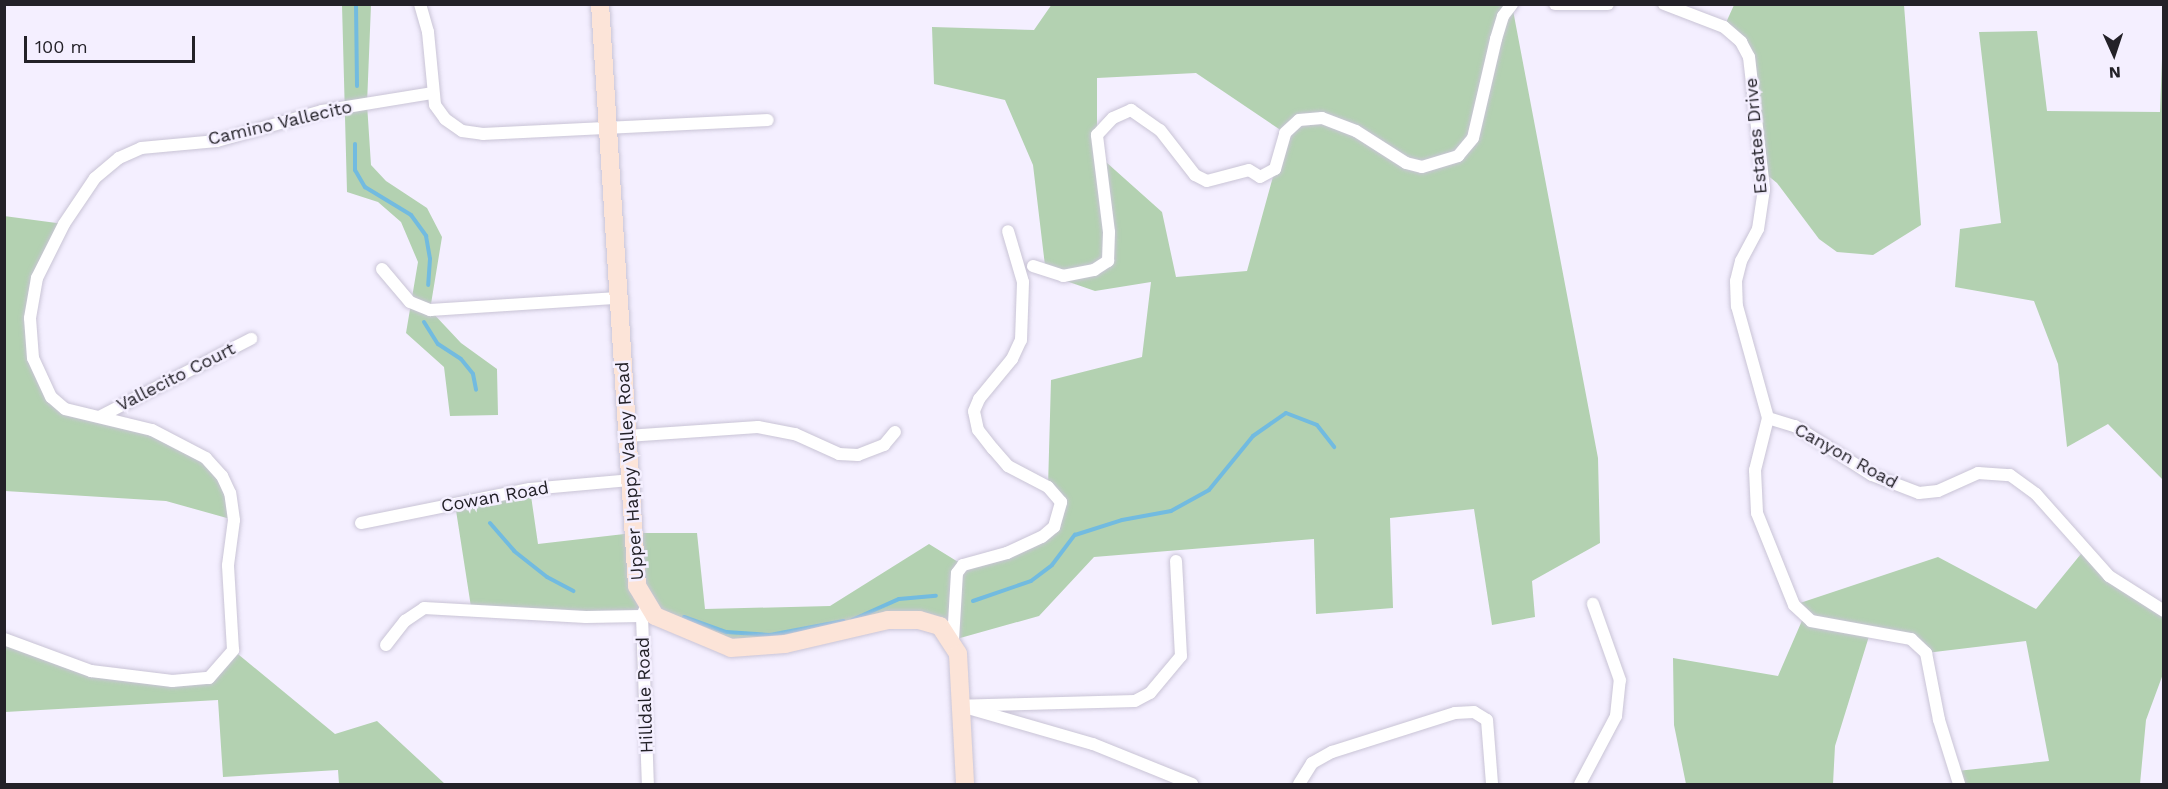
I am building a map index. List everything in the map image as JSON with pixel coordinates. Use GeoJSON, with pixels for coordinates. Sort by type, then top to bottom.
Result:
{"type":"FeatureCollection","features":[{"type":"Feature","properties":{"kind":"street"},"geometry":{"type":"LineString","coordinates":[[420,4],[428,32],[432,93],[445,119],[462,131],[483,134],[768,120]]}},
{"type":"Feature","properties":{"kind":"street","name":"Upper Happy Valley Road"},"geometry":{"type":"LineString","coordinates":[[600,4],[637,586],[645,611],[673,627],[731,648],[785,644],[888,621],[927,622],[940,626],[952,640]]}},
{"type":"Feature","properties":{"kind":"street"},"geometry":{"type":"LineString","coordinates":[[1033,266],[1063,276],[1094,270],[1108,261],[1109,232],[1097,135],[1113,118],[1131,110],[1153,123],[1195,175],[1207,182],[1249,170],[1260,177],[1275,169],[1285,133],[1299,120],[1322,118],[1356,131],[1406,163],[1422,167],[1458,156],[1473,138],[1496,39],[1503,16],[1512,4]]}},
{"type":"Feature","properties":{"kind":"street"},"geometry":{"type":"LineString","coordinates":[[1556,4],[1608,4]]}},
{"type":"Feature","properties":{"kind":"street","name":"Estates Drive"},"geometry":{"type":"LineString","coordinates":[[1664,4],[1724,27],[1749,57],[1764,189],[1758,229],[1741,261],[1736,281],[1737,306],[1768,418]]}},
{"type":"Feature","properties":{"kind":"street","name":"Camino Vallecito"},"geometry":{"type":"LineString","coordinates":[[4,639],[91,671],[172,681],[209,678],[233,650],[228,565],[234,520],[230,493],[222,476],[206,458],[183,443],[100,416],[65,409],[51,397],[33,358],[30,318],[37,278],[64,224],[95,178],[120,158],[141,148],[217,141],[322,111],[432,93]]}},
{"type":"Feature","properties":{"kind":"street"},"geometry":{"type":"LineString","coordinates":[[965,784],[958,654],[952,640],[957,573],[963,565],[1007,553],[1042,537],[1054,528],[1061,502],[1048,487],[1008,466],[978,430],[974,411],[980,399],[1012,359],[1021,340],[1023,282],[1008,231]]}},
{"type":"Feature","properties":{"kind":"street"},"geometry":{"type":"LineString","coordinates":[[382,268],[410,302],[430,310],[618,298]]}},
{"type":"Feature","properties":{"kind":"street","name":"Vallecito Court"},"geometry":{"type":"LineString","coordinates":[[100,416],[251,339]]}},
{"type":"Feature","properties":{"kind":"street"},"geometry":{"type":"LineString","coordinates":[[1768,418],[1755,470],[1757,513],[1794,605],[1811,621],[1911,639],[1926,653],[1940,720],[1959,784]]}},
{"type":"Feature","properties":{"kind":"street","name":"Canyon Road"},"geometry":{"type":"LineString","coordinates":[[1768,418],[1795,426],[1872,475],[1919,493],[1938,491],[1978,473],[2010,475],[2030,488],[2109,576],[2163,611]]}},
{"type":"Feature","properties":{"kind":"street"},"geometry":{"type":"LineString","coordinates":[[627,436],[758,427],[795,434],[839,454],[858,455],[884,445],[895,432]]}},
{"type":"Feature","properties":{"kind":"street","name":"Cowan Road"},"geometry":{"type":"LineString","coordinates":[[361,523],[530,489],[630,480]]}},
{"type":"Feature","properties":{"kind":"street"},"geometry":{"type":"LineString","coordinates":[[961,706],[1135,701],[1150,693],[1181,656],[1176,561]]}},
{"type":"Feature","properties":{"kind":"street"},"geometry":{"type":"LineString","coordinates":[[1580,784],[1616,716],[1620,680],[1593,604]]}},
{"type":"Feature","properties":{"kind":"street"},"geometry":{"type":"LineString","coordinates":[[386,645],[405,621],[430,607],[586,617],[645,611]]}},
{"type":"Feature","properties":{"kind":"street","name":"Hilldale Road"},"geometry":{"type":"LineString","coordinates":[[645,611],[648,784]]}},
{"type":"Feature","properties":{"kind":"street"},"geometry":{"type":"LineString","coordinates":[[961,706],[1093,744],[1192,784]]}},
{"type":"Feature","properties":{"kind":"street"},"geometry":{"type":"LineString","coordinates":[[1299,784],[1312,763],[1332,752],[1455,713],[1474,712],[1487,720],[1492,784]]}},
{"type":"Feature","properties":{"kind":"green space"},"geometry":{"type":"Polygon","coordinates":[[[1052,4],[1512,5],[1598,458],[1600,543],[1532,581],[1535,617],[1492,625],[1474,509],[1390,518],[1393,608],[1316,614],[1314,539],[1094,557],[1039,616],[953,640],[920,620],[748,650],[642,616],[471,607],[455,504],[530,489],[538,544],[633,533],[697,533],[705,609],[830,606],[929,544],[963,565],[1042,537],[1059,510],[1048,487],[1051,380],[1142,357],[1151,282],[1095,291],[1046,274],[1033,165],[1005,100],[934,84],[932,27],[1034,30],[1052,4]],[[1196,73],[1097,78],[1097,154],[1162,212],[1176,277],[1247,271],[1285,133],[1196,73]]]}},
{"type":"Feature","properties":{"kind":"green space"},"geometry":{"type":"Polygon","coordinates":[[[342,5],[371,5],[367,104],[371,165],[386,181],[427,208],[442,237],[430,310],[461,343],[497,369],[498,415],[450,416],[444,367],[406,333],[418,262],[401,222],[378,202],[347,192],[342,5]]]}},
{"type":"Feature","properties":{"kind":"green space"},"geometry":{"type":"Polygon","coordinates":[[[1734,5],[1904,5],[1921,225],[1873,255],[1837,252],[1819,239],[1777,183],[1761,170],[1749,57],[1724,27],[1734,5]]]}},
{"type":"Feature","properties":{"kind":"green space"},"geometry":{"type":"Polygon","coordinates":[[[2164,5],[2163,480],[2108,424],[2067,447],[2058,364],[2034,301],[1955,287],[1960,229],[2001,223],[1979,32],[2037,31],[2047,111],[2160,112],[2164,5]]]}},
{"type":"Feature","properties":{"kind":"green space"},"geometry":{"type":"Polygon","coordinates":[[[4,216],[64,224],[37,278],[33,358],[65,409],[183,443],[222,476],[234,520],[166,501],[5,491],[4,216]]]}},
{"type":"Feature","properties":{"kind":"green space"},"geometry":{"type":"Polygon","coordinates":[[[2085,549],[2109,576],[2163,611],[2163,674],[2146,720],[2140,784],[1959,784],[1957,771],[2049,761],[2026,641],[1926,653],[1911,639],[1870,633],[1835,746],[1833,784],[1686,784],[1674,725],[1673,658],[1778,676],[1804,616],[1794,605],[1938,557],[2036,609],[2085,549]]]}},
{"type":"Feature","properties":{"kind":"green space"},"geometry":{"type":"Polygon","coordinates":[[[4,639],[91,671],[209,678],[233,650],[335,734],[377,721],[445,784],[339,784],[338,770],[223,777],[218,700],[5,712],[4,639]]]}},
{"type":"Feature","properties":{"kind":"waterway"},"geometry":{"type":"LineString","coordinates":[[356,4],[357,86]]}},
{"type":"Feature","properties":{"kind":"waterway"},"geometry":{"type":"LineString","coordinates":[[355,144],[355,170],[365,187],[411,215],[426,236],[430,259],[428,285]]}},
{"type":"Feature","properties":{"kind":"waterway"},"geometry":{"type":"LineString","coordinates":[[424,322],[438,344],[461,359],[473,374],[476,390]]}},
{"type":"Feature","properties":{"kind":"waterway"},"geometry":{"type":"LineString","coordinates":[[973,601],[1031,581],[1052,565],[1075,535],[1122,520],[1171,511],[1209,490],[1253,436],[1286,413],[1317,425],[1334,447]]}},
{"type":"Feature","properties":{"kind":"waterway"},"geometry":{"type":"LineString","coordinates":[[490,523],[514,551],[547,577],[573,591]]}},
{"type":"Feature","properties":{"kind":"waterway"},"geometry":{"type":"LineString","coordinates":[[852,620],[899,599],[936,596]]}},
{"type":"Feature","properties":{"kind":"waterway"},"geometry":{"type":"LineString","coordinates":[[684,617],[726,632],[770,635],[844,621]]}}]}
